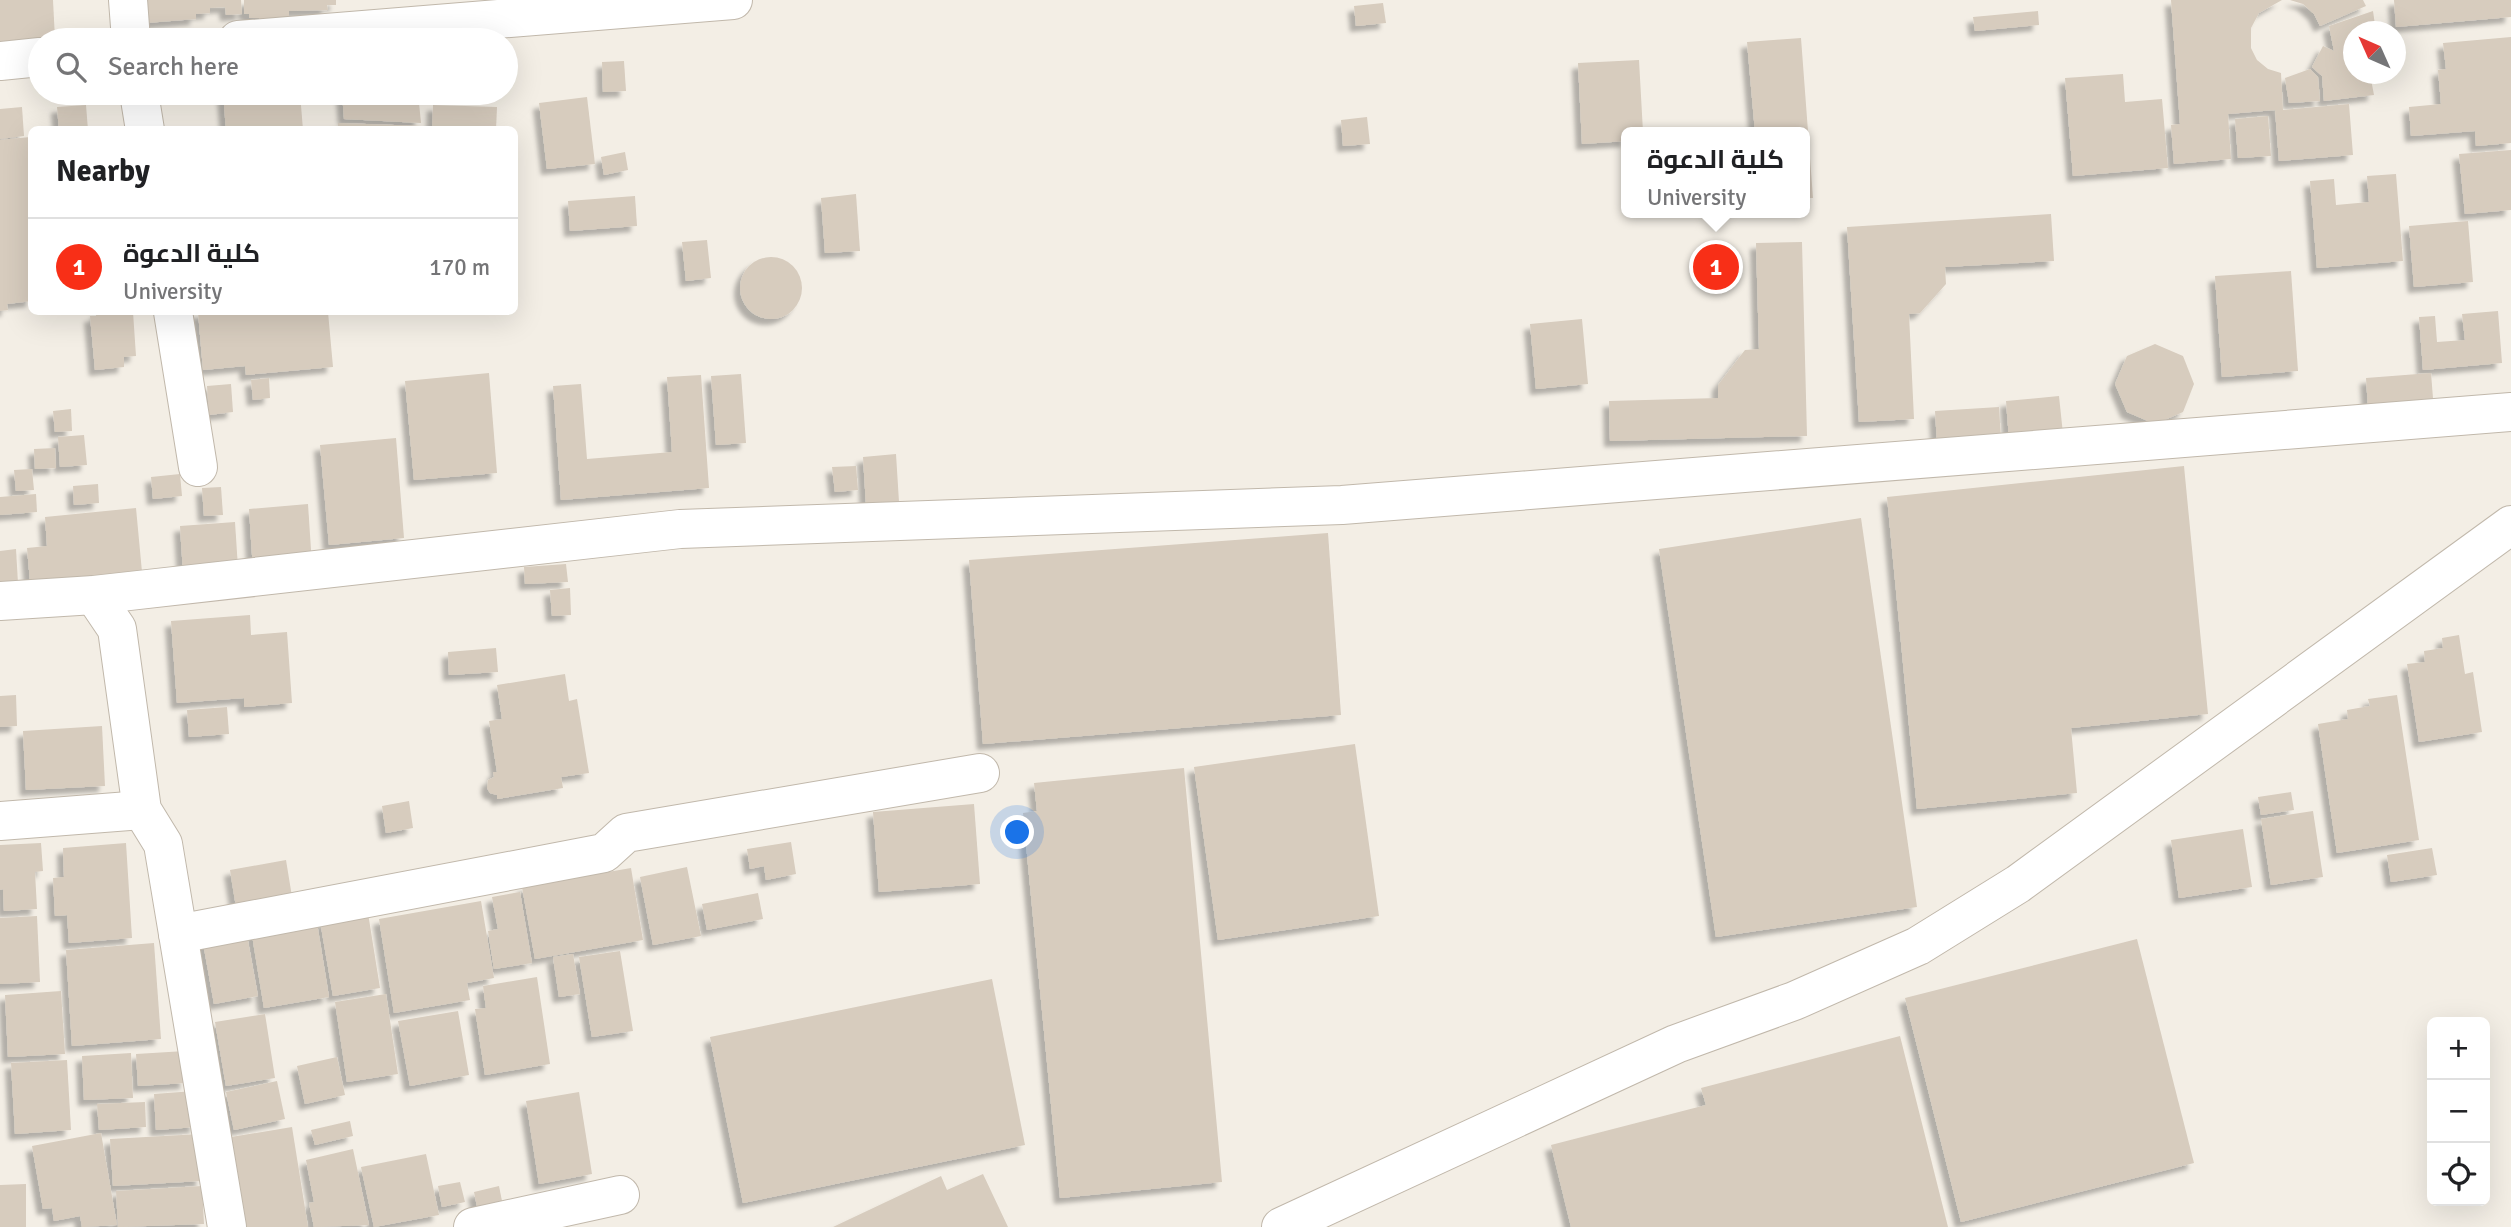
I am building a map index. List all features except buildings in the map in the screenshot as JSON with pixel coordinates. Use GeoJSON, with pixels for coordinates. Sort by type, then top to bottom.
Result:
{"type":"FeatureCollection","features":[{"type":"Feature","properties":{"kind":"street"},"geometry":{"type":"LineString","coordinates":[[128,0],[130,28]]}},
{"type":"Feature","properties":{"kind":"street"},"geometry":{"type":"LineString","coordinates":[[375,28],[673,2],[733,0]]}},
{"type":"Feature","properties":{"kind":"street"},"geometry":{"type":"LineString","coordinates":[[0,61],[28,58]]}},
{"type":"Feature","properties":{"kind":"street"},"geometry":{"type":"LineString","coordinates":[[141,105],[144,126]]}},
{"type":"Feature","properties":{"kind":"street"},"geometry":{"type":"LineString","coordinates":[[173,315],[198,467]]}},
{"type":"Feature","properties":{"kind":"street"},"geometry":{"type":"LineString","coordinates":[[0,601],[94,595],[680,529],[1342,505],[2511,412]]}},
{"type":"Feature","properties":{"kind":"street"},"geometry":{"type":"LineString","coordinates":[[1282,1227],[1676,1044],[1794,1001],[1918,946],[2018,884],[2511,525]]}},
{"type":"Feature","properties":{"kind":"street"},"geometry":{"type":"LineString","coordinates":[[94,595],[117,629],[142,810],[163,844],[227,1227]]}},
{"type":"Feature","properties":{"kind":"street"},"geometry":{"type":"LineString","coordinates":[[178,934],[604,853],[625,833],[980,773]]}},
{"type":"Feature","properties":{"kind":"street"},"geometry":{"type":"LineString","coordinates":[[0,821],[142,810]]}},
{"type":"Feature","properties":{"kind":"street"},"geometry":{"type":"LineString","coordinates":[[473,1227],[620,1195]]}},
{"type":"Feature","properties":{"kind":"place","name":"كلية الدعوة"},"geometry":{"type":"Point","coordinates":[1716,267]}}]}
